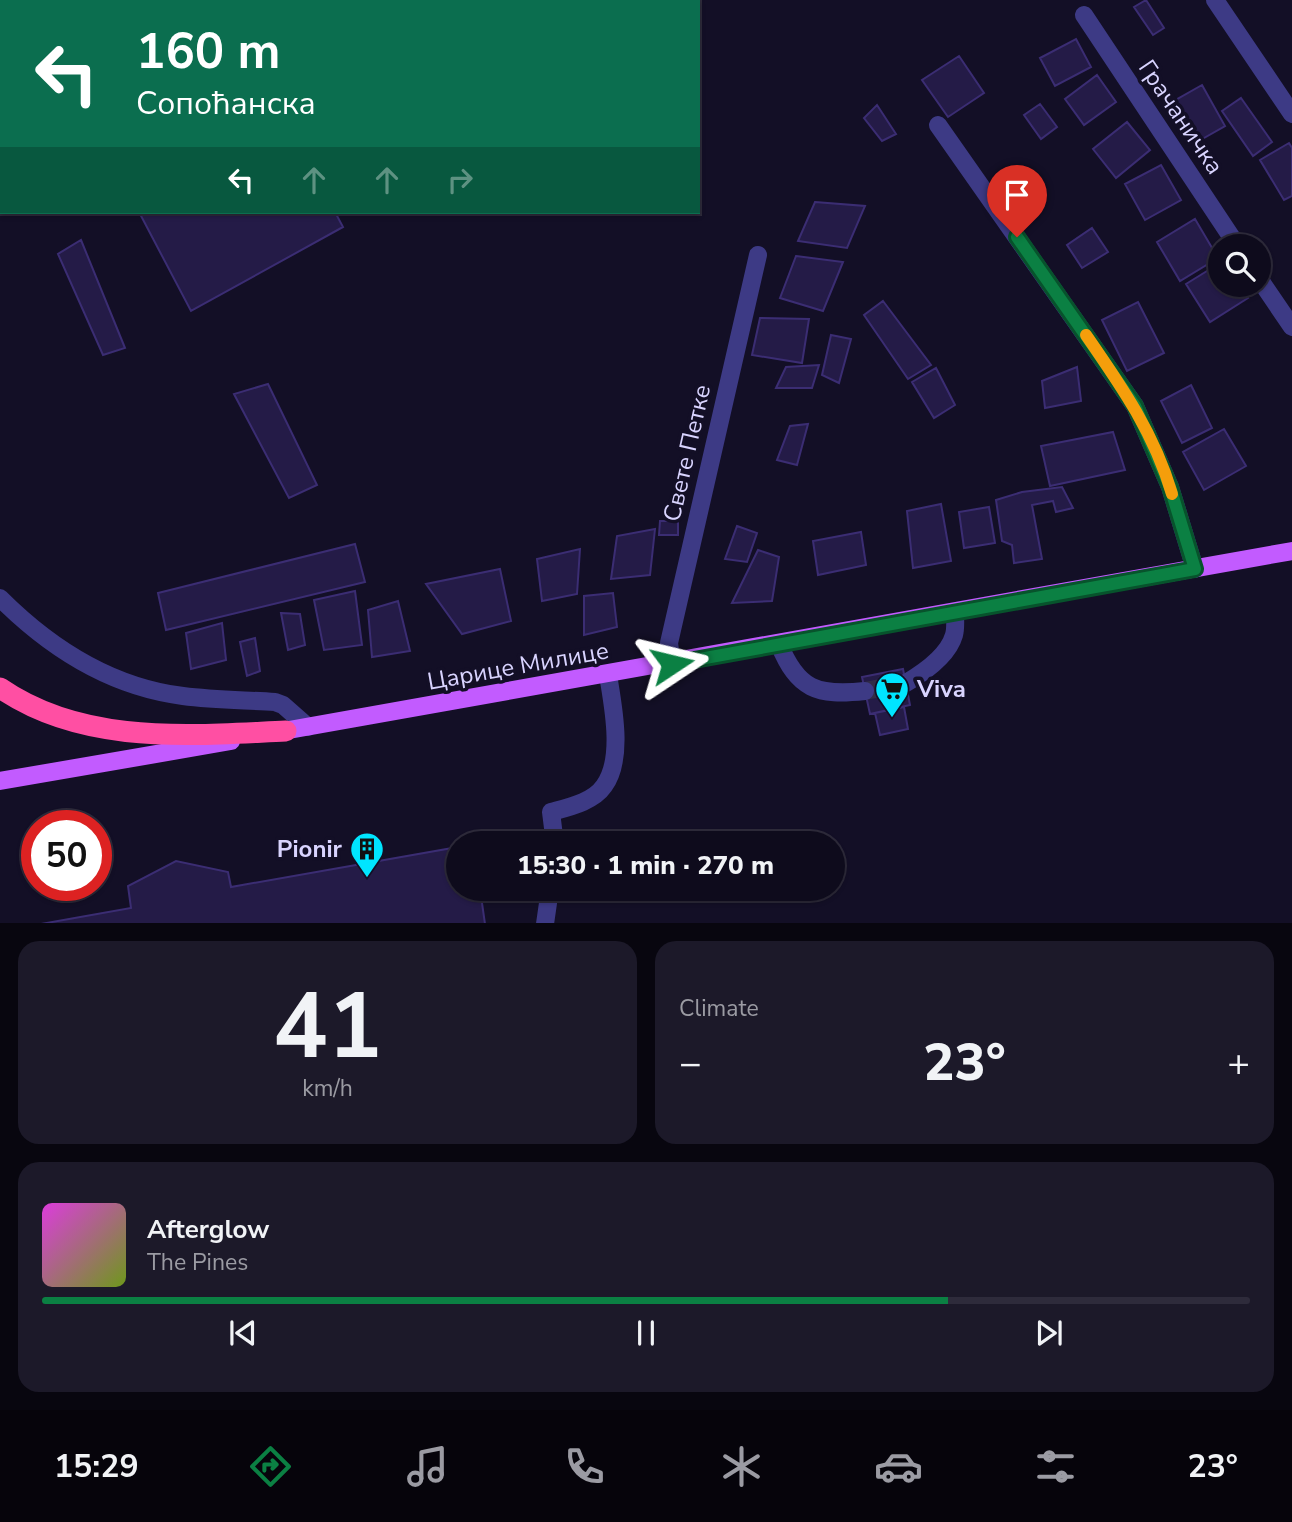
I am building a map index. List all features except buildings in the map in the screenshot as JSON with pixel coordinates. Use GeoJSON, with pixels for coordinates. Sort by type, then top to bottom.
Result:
{"type":"FeatureCollection","features":[{"type":"Feature","properties":{"kind":"highway"},"geometry":{"type":"LineString","coordinates":[[0,688],[43,711],[111,729],[183,735],[286,731]]}},
{"type":"Feature","properties":{"kind":"main road","name":"Царице Милице"},"geometry":{"type":"LineString","coordinates":[[0,781],[672,664],[1292,551]]}},
{"type":"Feature","properties":{"kind":"street"},"geometry":{"type":"LineString","coordinates":[[1214,0],[1292,114]]}},
{"type":"Feature","properties":{"kind":"street","name":"Грачаничка"},"geometry":{"type":"LineString","coordinates":[[1084,15],[1229,234]]}},
{"type":"Feature","properties":{"kind":"street"},"geometry":{"type":"LineString","coordinates":[[938,125],[1135,406],[1170,487],[1195,569]]}},
{"type":"Feature","properties":{"kind":"street","name":"Свете Петке"},"geometry":{"type":"LineString","coordinates":[[672,664],[669,643],[758,255]]}},
{"type":"Feature","properties":{"kind":"street"},"geometry":{"type":"LineString","coordinates":[[1271,296],[1292,327]]}},
{"type":"Feature","properties":{"kind":"street"},"geometry":{"type":"LineString","coordinates":[[0,598],[27,625],[60,650],[118,679],[180,696],[275,702],[284,705],[308,727]]}},
{"type":"Feature","properties":{"kind":"street"},"geometry":{"type":"LineString","coordinates":[[906,683],[935,662],[950,645],[955,634],[955,612]]}},
{"type":"Feature","properties":{"kind":"street"},"geometry":{"type":"LineString","coordinates":[[779,644],[791,670],[818,691],[841,694],[865,691]]}},
{"type":"Feature","properties":{"kind":"street"},"geometry":{"type":"LineString","coordinates":[[553,831],[551,813],[582,803],[604,787],[611,770],[617,741],[608,675]]}},
{"type":"Feature","properties":{"kind":"street"},"geometry":{"type":"LineString","coordinates":[[545,923],[548,901]]}},
{"type":"Feature","properties":{"kind":"tunnel"},"geometry":{"type":"LineString","coordinates":[[865,691],[906,683]]}},
{"type":"Feature","properties":{"kind":"slow traffic"},"geometry":{"type":"LineString","coordinates":[[1086,335],[1135,406],[1172,494]]}},
{"type":"Feature","properties":{"kind":"place","name":"Viva"},"geometry":{"type":"Point","coordinates":[892,719]}},
{"type":"Feature","properties":{"kind":"place","name":"Pionir"},"geometry":{"type":"Point","coordinates":[367,879]}},
{"type":"Feature","properties":{"kind":"route"},"geometry":{"type":"LineString","coordinates":[[672,664],[1195,569],[1170,487],[1135,406],[1017,237]]}}]}
